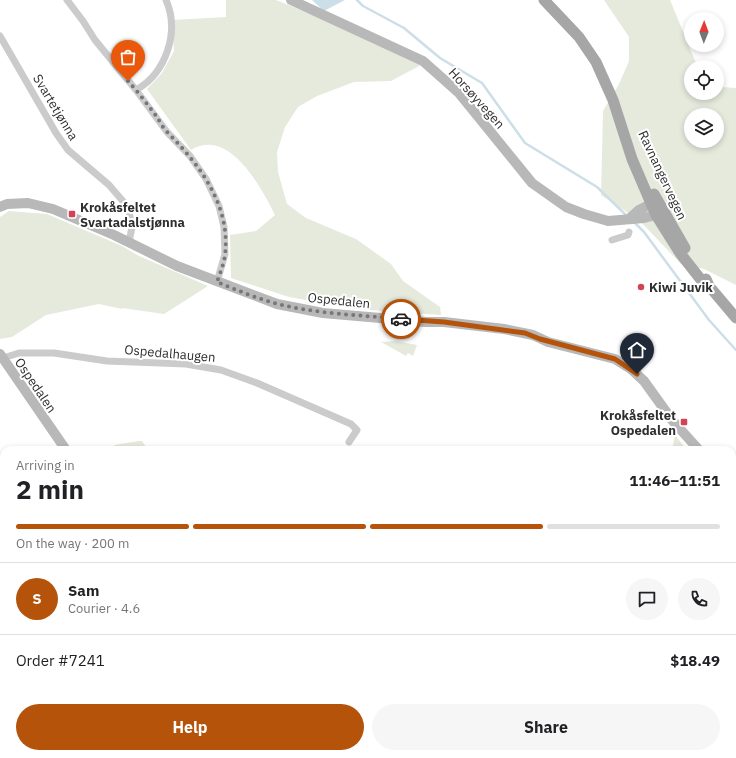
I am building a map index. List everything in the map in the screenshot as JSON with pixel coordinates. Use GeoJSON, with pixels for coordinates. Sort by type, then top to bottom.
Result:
{"type":"FeatureCollection","features":[{"type":"Feature","properties":{"kind":"main road","name":"Ravnangervegen"},"geometry":{"type":"LineString","coordinates":[[544,0],[579,37],[596,62],[656,208],[709,286],[736,318]]}},
{"type":"Feature","properties":{"kind":"street"},"geometry":{"type":"LineString","coordinates":[[68,0],[95,40],[136,90],[167,132],[190,156],[206,179],[217,200],[222,214],[225,239],[224,258],[217,282]]}},
{"type":"Feature","properties":{"kind":"street"},"geometry":{"type":"LineString","coordinates":[[136,90],[146,83],[156,72],[168,49],[171,20],[166,0]]}},
{"type":"Feature","properties":{"kind":"street","name":"Horsøyvegen"},"geometry":{"type":"LineString","coordinates":[[291,0],[423,61],[459,93],[520,170],[548,196],[566,207],[592,217],[613,221],[630,218],[639,210],[656,208]]}},
{"type":"Feature","properties":{"kind":"street","name":"Svartetjønna"},"geometry":{"type":"LineString","coordinates":[[0,36],[56,133],[68,150],[109,185],[128,207],[132,227],[129,242]]}},
{"type":"Feature","properties":{"kind":"street","name":"Ospedalen"},"geometry":{"type":"LineString","coordinates":[[0,207],[22,202],[37,204],[69,216],[129,242],[150,254],[217,282],[263,299],[296,308],[323,312],[426,322],[444,322],[504,329],[529,334],[540,339],[615,359],[631,369],[644,381],[672,420],[695,446]]}},
{"type":"Feature","properties":{"kind":"street"},"geometry":{"type":"LineString","coordinates":[[612,240],[628,235],[629,232]]}},
{"type":"Feature","properties":{"kind":"street","name":"Ospedalhaugen"},"geometry":{"type":"LineString","coordinates":[[1,356],[19,353],[54,353],[107,361],[186,364],[221,370],[257,383],[352,424],[357,430],[350,442]]}},
{"type":"Feature","properties":{"kind":"street","name":"Ospedalen"},"geometry":{"type":"LineString","coordinates":[[1,356],[63,446]]}},
{"type":"Feature","properties":{"kind":"shaded area"},"geometry":{"type":"Polygon","coordinates":[[[226,0],[276,0],[357,33],[421,65],[391,81],[354,82],[317,96],[298,107],[285,127],[277,152],[278,172],[287,204],[306,218],[356,239],[391,264],[403,281],[440,307],[441,315],[357,309],[289,297],[231,278],[230,235],[256,231],[275,215],[261,190],[242,163],[231,153],[218,147],[205,145],[191,150],[147,89],[162,73],[174,51],[172,20],[226,17],[226,0]]]}},
{"type":"Feature","properties":{"kind":"shaded area"},"geometry":{"type":"Polygon","coordinates":[[[312,0],[345,0],[324,11],[312,0]]]}},
{"type":"Feature","properties":{"kind":"shaded area"},"geometry":{"type":"Polygon","coordinates":[[[604,0],[670,0],[684,34],[684,52],[691,52],[695,60],[684,60],[684,100],[724,100],[724,87],[736,88],[736,285],[704,269],[681,264],[639,220],[601,195],[603,111],[619,84],[629,61],[629,37],[604,0]]]}},
{"type":"Feature","properties":{"kind":"shaded area"},"geometry":{"type":"Polygon","coordinates":[[[9,211],[47,214],[122,246],[139,256],[208,286],[164,314],[122,309],[99,304],[46,315],[12,337],[0,339],[0,217],[9,211]]]}},
{"type":"Feature","properties":{"kind":"shaded area"},"geometry":{"type":"Polygon","coordinates":[[[396,341],[417,345],[413,356],[408,353],[406,356],[381,342],[396,341]]]}},
{"type":"Feature","properties":{"kind":"shaded area"},"geometry":{"type":"Polygon","coordinates":[[[675,435],[684,446],[673,446],[675,435]]]}},
{"type":"Feature","properties":{"kind":"shaded area"},"geometry":{"type":"Polygon","coordinates":[[[142,441],[145,446],[113,446],[142,441]]]}},
{"type":"Feature","properties":{"kind":"waterway"},"geometry":{"type":"LineString","coordinates":[[357,0],[363,6],[404,28],[440,58],[482,83],[525,143],[597,187],[627,216]]}},
{"type":"Feature","properties":{"kind":"waterway"},"geometry":{"type":"LineString","coordinates":[[634,222],[644,232],[709,320],[736,350]]}},
{"type":"Feature","properties":{"kind":"way so far"},"geometry":{"type":"LineString","coordinates":[[128,81],[167,132],[190,156],[206,179],[217,200],[222,214],[225,239],[225,254],[217,282],[277,304],[296,308],[401,319]]}},
{"type":"Feature","properties":{"kind":"place","name":"Krokåsfeltet Svartadalstjønna"},"geometry":{"type":"Point","coordinates":[72,214]}},
{"type":"Feature","properties":{"kind":"place","name":"Kiwi Juvik"},"geometry":{"type":"Point","coordinates":[641,287]}},
{"type":"Feature","properties":{"kind":"place","name":"Krokåsfeltet Ospedalen"},"geometry":{"type":"Point","coordinates":[684,422]}},
{"type":"Feature","properties":{"kind":"route"},"geometry":{"type":"LineString","coordinates":[[401,319],[426,322],[460,323],[525,333],[548,342],[577,348],[615,359],[637,374]]}}]}
